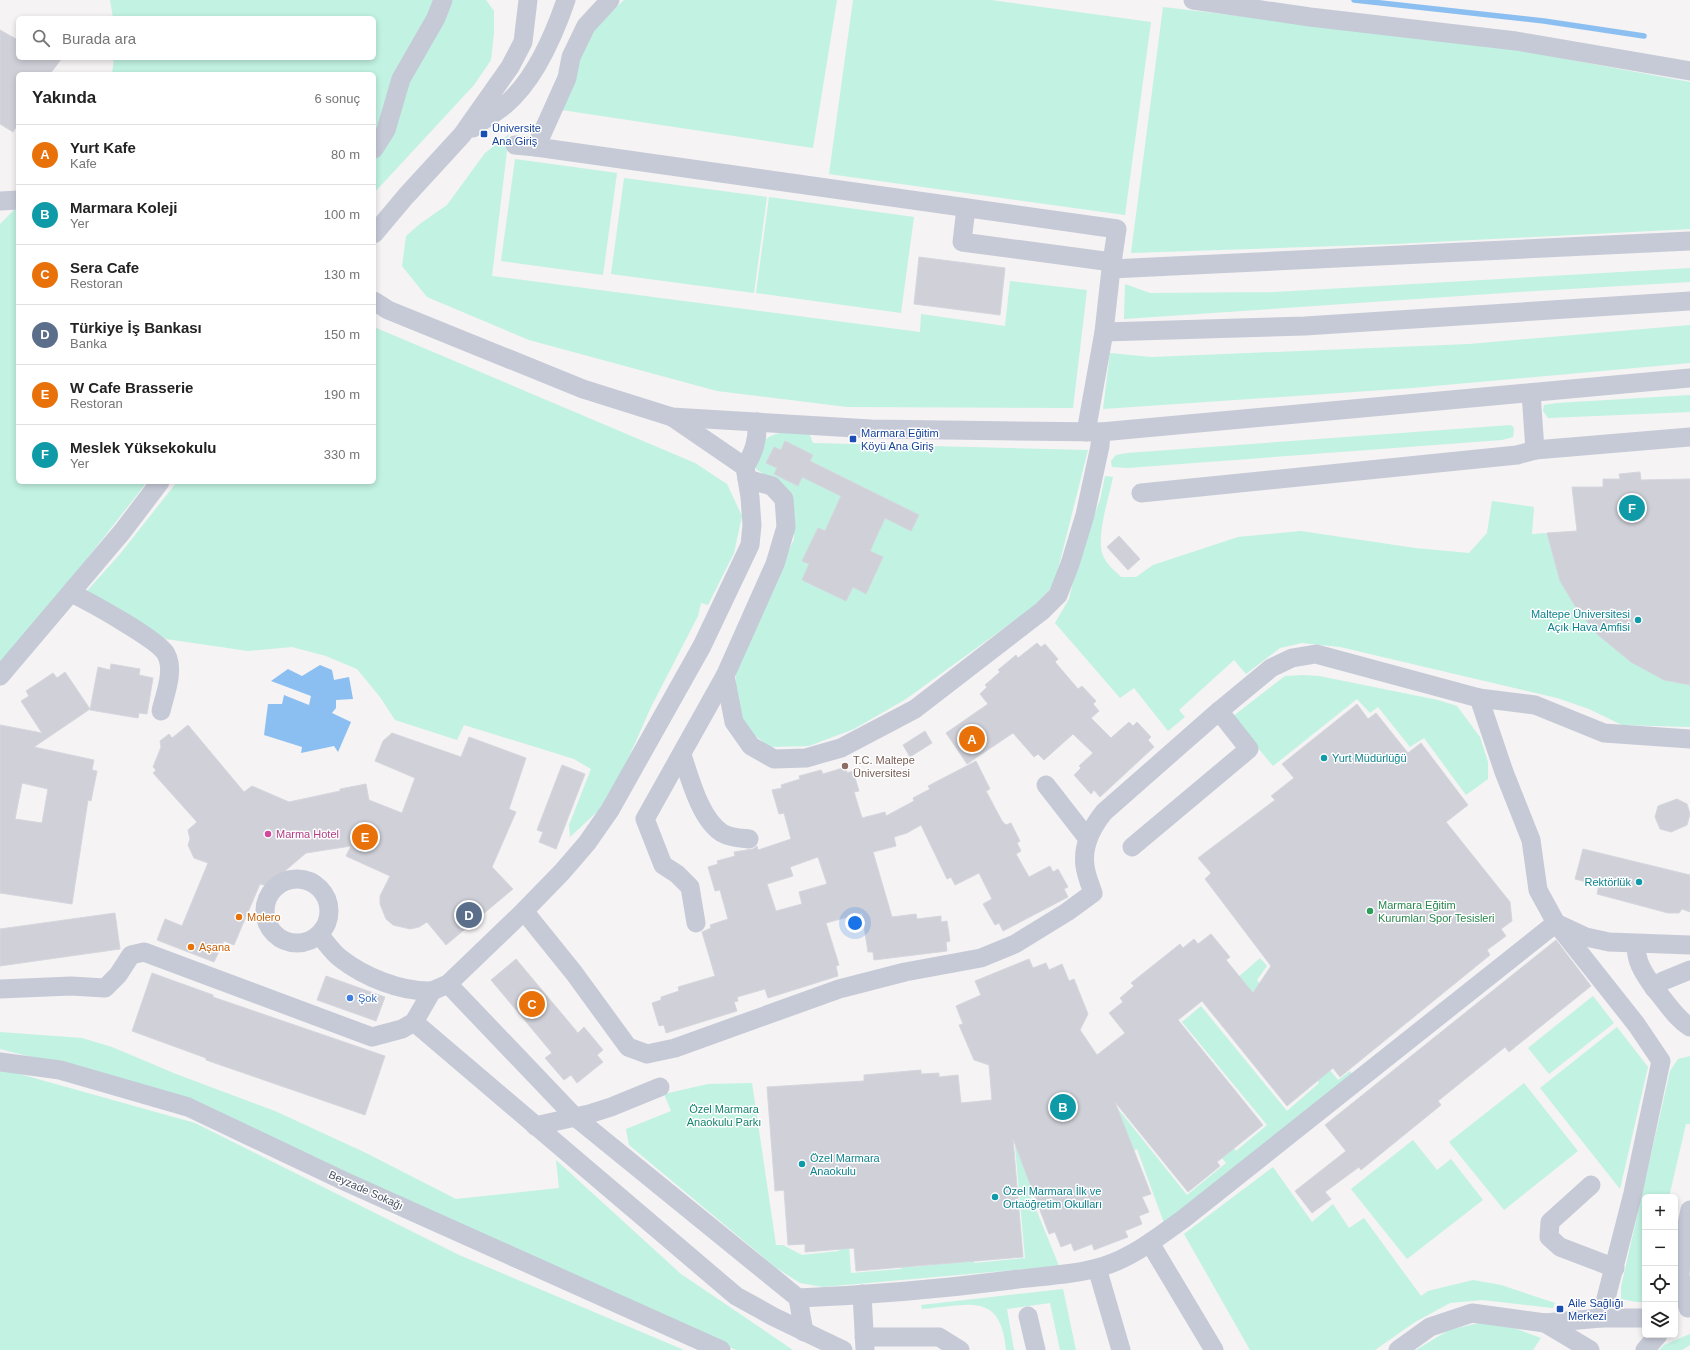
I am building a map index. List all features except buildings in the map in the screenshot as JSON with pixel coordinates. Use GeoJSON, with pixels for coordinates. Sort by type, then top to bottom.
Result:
{"type":"FeatureCollection","features":[{"type":"Feature","properties":{"kind":"street"},"geometry":{"type":"LineString","coordinates":[[376,146],[386,130],[401,79],[436,18],[443,0]]}},
{"type":"Feature","properties":{"kind":"street"},"geometry":{"type":"LineString","coordinates":[[376,232],[462,135],[510,66],[523,42],[528,0]]}},
{"type":"Feature","properties":{"kind":"street"},"geometry":{"type":"LineString","coordinates":[[462,135],[506,105],[520,90],[536,66],[551,38],[566,0]]}},
{"type":"Feature","properties":{"kind":"street"},"geometry":{"type":"LineString","coordinates":[[536,147],[567,78],[570,57],[586,26],[610,0]]}},
{"type":"Feature","properties":{"kind":"street"},"geometry":{"type":"LineString","coordinates":[[1193,0],[1310,17],[1516,41],[1690,71]]}},
{"type":"Feature","properties":{"kind":"street"},"geometry":{"type":"LineString","coordinates":[[515,145],[1117,228],[1111,265],[1093,432],[1100,446],[1085,515],[1070,564],[1058,594],[1042,611],[914,709],[841,748],[806,758],[774,759],[751,746],[734,722],[725,676]]}},
{"type":"Feature","properties":{"kind":"street"},"geometry":{"type":"LineString","coordinates":[[0,201],[16,200]]}},
{"type":"Feature","properties":{"kind":"street"},"geometry":{"type":"LineString","coordinates":[[966,208],[962,242],[1111,265],[1690,241]]}},
{"type":"Feature","properties":{"kind":"street"},"geometry":{"type":"LineString","coordinates":[[1104,332],[1305,326],[1690,300]]}},
{"type":"Feature","properties":{"kind":"street"},"geometry":{"type":"LineString","coordinates":[[376,302],[388,310],[576,386],[672,417],[871,429],[1093,432],[1690,378]]}},
{"type":"Feature","properties":{"kind":"street"},"geometry":{"type":"LineString","coordinates":[[1531,393],[1535,450]]}},
{"type":"Feature","properties":{"kind":"street"},"geometry":{"type":"LineString","coordinates":[[672,417],[746,473],[772,486],[784,498],[786,526],[775,564],[725,676],[645,819],[663,865],[677,874],[690,887],[696,923]]}},
{"type":"Feature","properties":{"kind":"street"},"geometry":{"type":"LineString","coordinates":[[0,989],[71,986],[105,988],[118,974],[131,955],[144,952],[372,1037],[402,1029],[414,1022],[440,987],[524,911],[587,843],[610,810],[702,646],[750,545],[752,525],[746,473],[758,438],[757,422]]}},
{"type":"Feature","properties":{"kind":"street"},"geometry":{"type":"LineString","coordinates":[[1141,494],[1518,455],[1535,450],[1690,437]]}},
{"type":"Feature","properties":{"kind":"street"},"geometry":{"type":"LineString","coordinates":[[0,676],[122,532],[158,484]]}},
{"type":"Feature","properties":{"kind":"street"},"geometry":{"type":"LineString","coordinates":[[71,592],[126,624],[152,641],[166,653],[169,672],[161,711]]}},
{"type":"Feature","properties":{"kind":"street"},"geometry":{"type":"LineString","coordinates":[[524,911],[574,973],[628,1047],[647,1054],[674,1048],[839,989],[905,972],[981,958],[1015,944],[1067,912],[1093,893],[1085,865],[1088,839],[1095,823],[1104,812],[1219,711],[1272,668],[1292,658],[1316,654],[1479,698],[1535,705],[1604,733],[1690,739]]}},
{"type":"Feature","properties":{"kind":"street"},"geometry":{"type":"LineString","coordinates":[[1479,698],[1504,772],[1531,840],[1538,890],[1556,923],[1632,1018],[1661,1061],[1633,1193],[1601,1318]]}},
{"type":"Feature","properties":{"kind":"street"},"geometry":{"type":"LineString","coordinates":[[1132,847],[1249,750],[1219,711]]}},
{"type":"Feature","properties":{"kind":"street"},"geometry":{"type":"LineString","coordinates":[[682,755],[698,798],[709,821],[722,832],[734,838],[749,839]]}},
{"type":"Feature","properties":{"kind":"street"},"geometry":{"type":"LineString","coordinates":[[1046,784],[1088,839]]}},
{"type":"Feature","properties":{"kind":"street"},"geometry":{"type":"LineString","coordinates":[[1556,923],[1586,937],[1609,942],[1690,945]]}},
{"type":"Feature","properties":{"kind":"street"},"geometry":{"type":"LineString","coordinates":[[798,1298],[959,1286],[1081,1272],[1097,1268],[1123,1258],[1150,1243],[1182,1220],[1556,923]]}},
{"type":"Feature","properties":{"kind":"street"},"geometry":{"type":"LineString","coordinates":[[319,935],[339,958],[362,972],[397,988],[416,992],[440,987]]}},
{"type":"Feature","properties":{"kind":"street"},"geometry":{"type":"LineString","coordinates":[[1637,944],[1636,951],[1643,971],[1654,988],[1667,1002],[1679,1021],[1690,1027]]}},
{"type":"Feature","properties":{"kind":"street"},"geometry":{"type":"LineString","coordinates":[[1654,988],[1663,981],[1690,970]]}},
{"type":"Feature","properties":{"kind":"street"},"geometry":{"type":"LineString","coordinates":[[440,987],[574,1116],[798,1298],[804,1332]]}},
{"type":"Feature","properties":{"kind":"street"},"geometry":{"type":"LineString","coordinates":[[414,1022],[736,1296],[804,1332],[843,1350]]}},
{"type":"Feature","properties":{"kind":"street","name":"Beyzade Sokağı"},"geometry":{"type":"LineString","coordinates":[[0,1062],[60,1070],[188,1107],[351,1184],[721,1350]]}},
{"type":"Feature","properties":{"kind":"street"},"geometry":{"type":"LineString","coordinates":[[535,1126],[574,1116],[589,1114],[660,1087]]}},
{"type":"Feature","properties":{"kind":"street"},"geometry":{"type":"LineString","coordinates":[[1591,1185],[1550,1222],[1549,1237],[1560,1247],[1615,1268]]}},
{"type":"Feature","properties":{"kind":"street"},"geometry":{"type":"LineString","coordinates":[[1684,1311],[1680,1276],[1682,1247],[1690,1210]]}},
{"type":"Feature","properties":{"kind":"street"},"geometry":{"type":"LineString","coordinates":[[1150,1243],[1214,1350]]}},
{"type":"Feature","properties":{"kind":"street"},"geometry":{"type":"LineString","coordinates":[[1097,1268],[1121,1350]]}},
{"type":"Feature","properties":{"kind":"street"},"geometry":{"type":"LineString","coordinates":[[862,1294],[865,1344],[939,1337],[960,1350]]}},
{"type":"Feature","properties":{"kind":"street"},"geometry":{"type":"LineString","coordinates":[[1398,1350],[1430,1327],[1472,1313],[1546,1323],[1601,1318],[1642,1318]]}},
{"type":"Feature","properties":{"kind":"street"},"geometry":{"type":"LineString","coordinates":[[1028,1316],[1036,1350]]}},
{"type":"Feature","properties":{"kind":"street"},"geometry":{"type":"LineString","coordinates":[[1546,1323],[1590,1350]]}},
{"type":"Feature","properties":{"kind":"street"},"geometry":{"type":"LineString","coordinates":[[1644,1350],[1655,1338]]}},
{"type":"Feature","properties":{"kind":"green space"},"geometry":{"type":"Polygon","coordinates":[[[110,0],[486,0],[494,11],[494,33],[491,60],[474,85],[376,191],[376,72],[112,72],[114,60],[376,60],[376,16],[113,16],[110,0]]]}},
{"type":"Feature","properties":{"kind":"green space"},"geometry":{"type":"Polygon","coordinates":[[[624,0],[837,0],[813,148],[555,109],[591,31],[624,0]]]}},
{"type":"Feature","properties":{"kind":"green space"},"geometry":{"type":"Polygon","coordinates":[[[853,0],[991,0],[1151,22],[1125,215],[829,174],[853,0]]]}},
{"type":"Feature","properties":{"kind":"green space"},"geometry":{"type":"Polygon","coordinates":[[[1163,7],[1495,46],[1690,82],[1690,229],[1395,244],[1131,253],[1163,7]]]}},
{"type":"Feature","properties":{"kind":"green space"},"geometry":{"type":"Polygon","coordinates":[[[509,134],[492,276],[920,332],[921,314],[1005,326],[1010,281],[1087,290],[1073,408],[847,407],[717,391],[529,340],[427,297],[402,266],[406,236],[421,223],[447,205],[485,153],[509,134]]]}},
{"type":"Feature","properties":{"kind":"green space"},"geometry":{"type":"Polygon","coordinates":[[[515,159],[617,173],[603,275],[501,261],[515,159]]]}},
{"type":"Feature","properties":{"kind":"green space"},"geometry":{"type":"Polygon","coordinates":[[[624,178],[767,197],[754,293],[611,274],[624,178]]]}},
{"type":"Feature","properties":{"kind":"green space"},"geometry":{"type":"Polygon","coordinates":[[[769,197],[914,217],[901,313],[756,293],[769,197]]]}},
{"type":"Feature","properties":{"kind":"green space"},"geometry":{"type":"Polygon","coordinates":[[[16,208],[16,484],[145,484],[47,610],[0,662],[0,224],[16,208]]]}},
{"type":"Feature","properties":{"kind":"green space"},"geometry":{"type":"Polygon","coordinates":[[[1690,268],[1690,282],[1124,319],[1125,284],[1150,293],[1275,292],[1690,268]]]}},
{"type":"Feature","properties":{"kind":"green space"},"geometry":{"type":"Polygon","coordinates":[[[1690,325],[1690,363],[1412,388],[1103,409],[1110,353],[1151,357],[1469,344],[1690,325]]]}},
{"type":"Feature","properties":{"kind":"green space"},"geometry":{"type":"Polygon","coordinates":[[[376,328],[695,463],[727,484],[742,516],[734,553],[708,605],[701,603],[698,616],[651,707],[624,768],[599,810],[570,837],[569,825],[591,769],[574,759],[464,725],[457,740],[395,720],[380,697],[357,669],[326,656],[292,647],[248,651],[166,639],[86,592],[120,554],[175,484],[376,484],[376,328]]]}},
{"type":"Feature","properties":{"kind":"green space"},"geometry":{"type":"Polygon","coordinates":[[[1690,395],[1690,412],[1548,418],[1543,411],[1544,405],[1557,403],[1690,395]]]}},
{"type":"Feature","properties":{"kind":"green space"},"geometry":{"type":"Polygon","coordinates":[[[1511,425],[1514,428],[1513,437],[1502,440],[1127,468],[1112,467],[1111,461],[1116,455],[1127,453],[1511,425]]]}},
{"type":"Feature","properties":{"kind":"green space"},"geometry":{"type":"Polygon","coordinates":[[[804,430],[810,435],[813,443],[1088,450],[1054,585],[1032,608],[906,699],[854,729],[809,746],[770,747],[746,729],[735,702],[736,667],[794,539],[794,512],[766,476],[756,469],[757,457],[759,448],[769,437],[784,432],[804,430]]]}},
{"type":"Feature","properties":{"kind":"green space"},"geometry":{"type":"Polygon","coordinates":[[[1105,476],[1113,477],[1102,525],[1102,553],[1107,563],[1121,577],[1136,577],[1153,565],[1238,537],[1301,531],[1415,548],[1469,553],[1487,533],[1492,501],[1534,507],[1532,534],[1547,533],[1560,581],[1575,606],[1597,634],[1664,680],[1690,685],[1690,727],[1622,725],[1589,709],[1557,698],[1340,647],[1302,643],[1280,648],[1246,674],[1234,660],[1179,710],[1185,717],[1168,731],[1134,688],[1120,698],[1055,623],[1069,599],[1081,550],[1100,500],[1105,476]]]}},
{"type":"Feature","properties":{"kind":"green space"},"geometry":{"type":"Polygon","coordinates":[[[1285,676],[1319,676],[1438,700],[1457,706],[1480,737],[1488,762],[1488,779],[1466,795],[1424,738],[1410,747],[1378,707],[1370,713],[1357,699],[1273,766],[1232,717],[1285,676]]]}},
{"type":"Feature","properties":{"kind":"green space"},"geometry":{"type":"Polygon","coordinates":[[[1260,958],[1267,966],[1257,980],[1338,1080],[1350,1071],[1355,1078],[1164,1223],[1137,1149],[1132,1151],[1107,1095],[1187,1195],[1226,1163],[1140,1060],[1152,1049],[1236,1151],[1267,1125],[1182,1022],[1201,1006],[1287,1111],[1319,1083],[1235,980],[1260,958]]]}},
{"type":"Feature","properties":{"kind":"green space"},"geometry":{"type":"Polygon","coordinates":[[[1593,996],[1614,1023],[1549,1074],[1528,1048],[1593,996]]]}},
{"type":"Feature","properties":{"kind":"green space"},"geometry":{"type":"Polygon","coordinates":[[[1617,1027],[1648,1067],[1620,1189],[1540,1088],[1617,1027]]]}},
{"type":"Feature","properties":{"kind":"green space"},"geometry":{"type":"Polygon","coordinates":[[[0,1032],[82,1038],[112,1047],[176,1074],[275,1111],[366,1153],[456,1199],[559,1188],[556,1160],[681,1274],[793,1350],[736,1350],[128,1082],[0,1049],[0,1032]]]}},
{"type":"Feature","properties":{"kind":"green space"},"geometry":{"type":"Polygon","coordinates":[[[1690,1056],[1690,1124],[1686,1124],[1670,1194],[1642,1194],[1670,1071],[1678,1059],[1690,1056]]]}},
{"type":"Feature","properties":{"kind":"green space"},"geometry":{"type":"Polygon","coordinates":[[[0,1071],[9,1071],[195,1123],[459,1255],[684,1350],[0,1350],[0,1071]]]}},
{"type":"Feature","properties":{"kind":"green space","name":"Özel Marmara Anaokulu Parkı"},"geometry":{"type":"Polygon","coordinates":[[[752,1083],[776,1245],[783,1245],[802,1255],[839,1251],[831,1148],[841,1139],[851,1273],[901,1269],[891,1146],[901,1146],[912,1267],[962,1262],[952,1135],[963,1134],[974,1263],[1025,1258],[1013,1124],[1039,1191],[1030,1194],[1059,1266],[823,1287],[800,1283],[775,1267],[629,1145],[626,1129],[671,1111],[664,1094],[708,1084],[752,1083]]]}},
{"type":"Feature","properties":{"kind":"green space"},"geometry":{"type":"Polygon","coordinates":[[[1524,1083],[1578,1151],[1504,1210],[1449,1142],[1524,1083]]]}},
{"type":"Feature","properties":{"kind":"green space"},"geometry":{"type":"Polygon","coordinates":[[[1413,1140],[1437,1170],[1451,1159],[1483,1200],[1407,1259],[1351,1189],[1413,1140]]]}},
{"type":"Feature","properties":{"kind":"green space"},"geometry":{"type":"Polygon","coordinates":[[[1273,1167],[1312,1222],[1333,1204],[1349,1228],[1364,1218],[1421,1296],[1428,1291],[1473,1280],[1501,1285],[1555,1303],[1553,1308],[1482,1300],[1450,1303],[1415,1322],[1375,1350],[1250,1350],[1184,1234],[1273,1167]]]}},
{"type":"Feature","properties":{"kind":"green space"},"geometry":{"type":"Polygon","coordinates":[[[1642,1194],[1642,1302],[1621,1299],[1621,1287],[1642,1194]]]}},
{"type":"Feature","properties":{"kind":"green space"},"geometry":{"type":"Polygon","coordinates":[[[1063,1289],[1076,1350],[1060,1350],[1050,1303],[1007,1309],[1014,1350],[1006,1350],[1003,1331],[997,1318],[989,1310],[979,1306],[967,1305],[922,1309],[921,1305],[1063,1289]]]}},
{"type":"Feature","properties":{"kind":"green space"},"geometry":{"type":"Polygon","coordinates":[[[1479,1323],[1514,1328],[1541,1338],[1533,1350],[1416,1350],[1449,1330],[1479,1323]]]}},
{"type":"Feature","properties":{"kind":"green space"},"geometry":{"type":"Polygon","coordinates":[[[1690,1334],[1690,1345],[1682,1350],[1659,1350],[1664,1345],[1690,1334]]]}},
{"type":"Feature","properties":{"kind":"water"},"geometry":{"type":"Polygon","coordinates":[[[320,665],[332,670],[334,680],[349,677],[353,699],[336,700],[336,708],[332,713],[351,722],[338,752],[334,746],[301,753],[302,747],[264,735],[268,704],[282,704],[284,695],[309,705],[311,696],[271,681],[288,669],[302,676],[320,665]]]}},
{"type":"Feature","properties":{"kind":"waterway"},"geometry":{"type":"LineString","coordinates":[[1354,0],[1544,21],[1644,36]]}},
{"type":"Feature","properties":{"kind":"place","name":"Üniversite Ana Giriş"},"geometry":{"type":"Point","coordinates":[484,134]}},
{"type":"Feature","properties":{"kind":"place","name":"Marmara Eğitim Köyü Ana Giriş"},"geometry":{"type":"Point","coordinates":[853,439]}},
{"type":"Feature","properties":{"kind":"place","name":"Meslek Yüksekokulu"},"geometry":{"type":"Point","coordinates":[1632,508]}},
{"type":"Feature","properties":{"kind":"place","name":"Maltepe Üniversitesi Açık Hava Amfisi"},"geometry":{"type":"Point","coordinates":[1638,620]}},
{"type":"Feature","properties":{"kind":"place","name":"Yurt Kafe"},"geometry":{"type":"Point","coordinates":[972,739]}},
{"type":"Feature","properties":{"kind":"place","name":"Yurt Müdürlüğü"},"geometry":{"type":"Point","coordinates":[1324,758]}},
{"type":"Feature","properties":{"kind":"place","name":"T.C. Maltepe Üniversitesi"},"geometry":{"type":"Point","coordinates":[845,766]}},
{"type":"Feature","properties":{"kind":"place","name":"Marma Hotel"},"geometry":{"type":"Point","coordinates":[268,834]}},
{"type":"Feature","properties":{"kind":"place","name":"W Cafe Brasserie"},"geometry":{"type":"Point","coordinates":[365,837]}},
{"type":"Feature","properties":{"kind":"place","name":"Rektörlük"},"geometry":{"type":"Point","coordinates":[1639,882]}},
{"type":"Feature","properties":{"kind":"place","name":"Marmara Eğitim Kurumları Spor Tesisleri"},"geometry":{"type":"Point","coordinates":[1370,911]}},
{"type":"Feature","properties":{"kind":"place","name":"Türkiye İş Bankası"},"geometry":{"type":"Point","coordinates":[469,915]}},
{"type":"Feature","properties":{"kind":"place","name":"Molero"},"geometry":{"type":"Point","coordinates":[239,917]}},
{"type":"Feature","properties":{"kind":"place","name":"Aşana"},"geometry":{"type":"Point","coordinates":[191,947]}},
{"type":"Feature","properties":{"kind":"place","name":"Şok"},"geometry":{"type":"Point","coordinates":[350,998]}},
{"type":"Feature","properties":{"kind":"place","name":"Sera Cafe"},"geometry":{"type":"Point","coordinates":[532,1004]}},
{"type":"Feature","properties":{"kind":"place","name":"Marmara Koleji"},"geometry":{"type":"Point","coordinates":[1063,1107]}},
{"type":"Feature","properties":{"kind":"place","name":"Özel Marmara Anaokulu"},"geometry":{"type":"Point","coordinates":[802,1164]}},
{"type":"Feature","properties":{"kind":"place","name":"Özel Marmara İlk ve Ortaöğretim Okulları"},"geometry":{"type":"Point","coordinates":[995,1197]}},
{"type":"Feature","properties":{"kind":"place","name":"Aile Sağlığı Merkezi"},"geometry":{"type":"Point","coordinates":[1560,1309]}}]}
